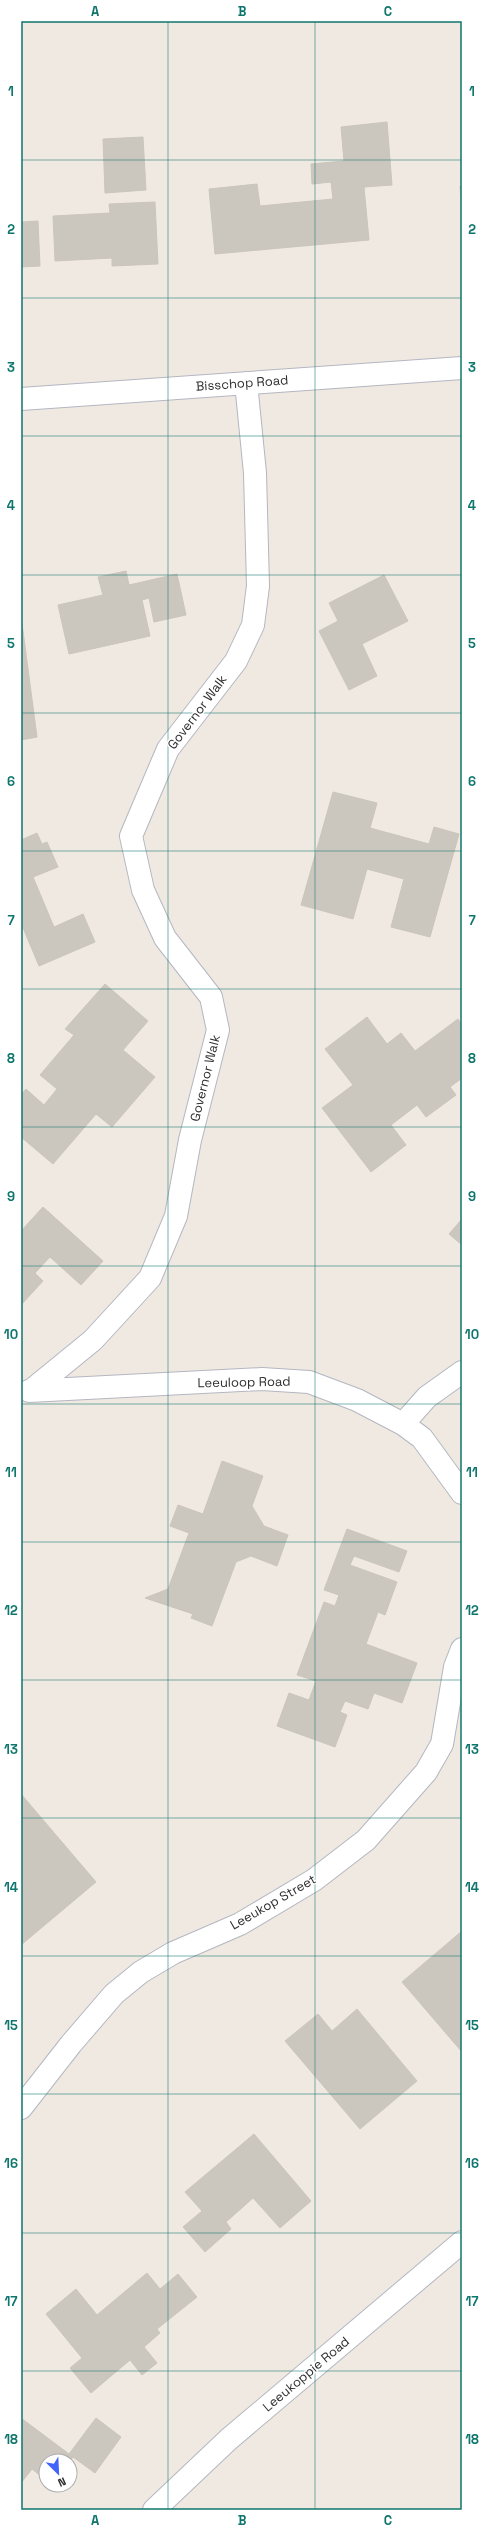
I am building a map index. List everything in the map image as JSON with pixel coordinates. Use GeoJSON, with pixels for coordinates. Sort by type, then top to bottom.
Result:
{"type":"FeatureCollection","features":[{"type":"Feature","properties":{"kind":"street","name":"Bisschop Road"},"geometry":{"type":"LineString","coordinates":[[21,399],[462,368]]}},
{"type":"Feature","properties":{"kind":"street","name":"Governor Walk"},"geometry":{"type":"LineString","coordinates":[[27,1392],[93,1340],[150,1278],[176,1216],[190,1140],[218,1030],[211,997],[165,938],[143,890],[131,836],[168,749],[236,661],[253,625],[258,579],[255,473],[246,383]]}},
{"type":"Feature","properties":{"kind":"street"},"geometry":{"type":"LineString","coordinates":[[403,1424],[426,1397],[462,1372]]}},
{"type":"Feature","properties":{"kind":"street","name":"Leeuloop Road"},"geometry":{"type":"LineString","coordinates":[[27,1392],[262,1379],[309,1382],[357,1400],[403,1424],[422,1438],[462,1494]]}},
{"type":"Feature","properties":{"kind":"street","name":"Leeukop Street"},"geometry":{"type":"LineString","coordinates":[[21,2108],[70,2044],[114,1994],[140,1972],[173,1953],[240,1924],[314,1880],[366,1840],[426,1772],[442,1744],[455,1667],[462,1649]]}},
{"type":"Feature","properties":{"kind":"street","name":"Leeukoppie Road"},"geometry":{"type":"LineString","coordinates":[[154,2510],[229,2439],[462,2242]]}},
{"type":"Feature","properties":{"kind":"building"},"geometry":{"type":"Polygon","coordinates":[[[387,122],[392,185],[364,187],[369,240],[215,254],[209,189],[257,184],[260,206],[333,199],[331,182],[312,184],[311,164],[344,161],[341,127],[387,122]]]}},
{"type":"Feature","properties":{"kind":"building"},"geometry":{"type":"Polygon","coordinates":[[[143,137],[146,190],[105,193],[103,139],[143,137]]]}},
{"type":"Feature","properties":{"kind":"building"},"geometry":{"type":"Polygon","coordinates":[[[460,186],[462,186],[462,211],[460,186]]]}},
{"type":"Feature","properties":{"kind":"building"},"geometry":{"type":"Polygon","coordinates":[[[155,202],[158,264],[112,266],[112,258],[55,261],[53,216],[110,213],[109,204],[155,202]]]}},
{"type":"Feature","properties":{"kind":"building"},"geometry":{"type":"Polygon","coordinates":[[[38,221],[40,266],[21,267],[21,222],[38,221]]]}},
{"type":"Feature","properties":{"kind":"building"},"geometry":{"type":"Polygon","coordinates":[[[126,571],[129,585],[177,574],[186,615],[154,622],[149,598],[142,600],[150,636],[69,654],[58,605],[103,595],[98,577],[126,571]]]}},
{"type":"Feature","properties":{"kind":"building"},"geometry":{"type":"Polygon","coordinates":[[[384,575],[408,621],[362,644],[377,676],[349,690],[319,631],[338,621],[329,603],[384,575]]]}},
{"type":"Feature","properties":{"kind":"building"},"geometry":{"type":"Polygon","coordinates":[[[21,616],[37,737],[21,740],[21,616]]]}},
{"type":"Feature","properties":{"kind":"building"},"geometry":{"type":"Polygon","coordinates":[[[333,792],[377,803],[370,828],[429,844],[434,827],[459,834],[430,937],[391,927],[404,879],[367,869],[353,919],[301,905],[333,792]]]}},
{"type":"Feature","properties":{"kind":"building"},"geometry":{"type":"Polygon","coordinates":[[[37,833],[42,844],[47,842],[58,867],[33,877],[54,927],[83,914],[95,942],[39,966],[21,923],[21,840],[37,833]]]}},
{"type":"Feature","properties":{"kind":"building"},"geometry":{"type":"Polygon","coordinates":[[[105,984],[148,1021],[123,1050],[155,1077],[112,1127],[96,1114],[53,1164],[21,1137],[21,1095],[26,1089],[44,1105],[57,1089],[40,1075],[74,1035],[65,1029],[105,984]]]}},
{"type":"Feature","properties":{"kind":"building"},"geometry":{"type":"Polygon","coordinates":[[[367,1017],[387,1044],[401,1033],[415,1051],[458,1019],[462,1025],[462,1078],[450,1087],[456,1095],[426,1117],[417,1105],[391,1125],[406,1145],[371,1172],[322,1108],[353,1085],[325,1049],[367,1017]]]}},
{"type":"Feature","properties":{"kind":"building"},"geometry":{"type":"Polygon","coordinates":[[[43,1207],[103,1261],[81,1285],[50,1257],[35,1273],[43,1281],[21,1305],[21,1231],[43,1207]]]}},
{"type":"Feature","properties":{"kind":"building"},"geometry":{"type":"Polygon","coordinates":[[[462,1219],[462,1245],[449,1234],[462,1219]]]}},
{"type":"Feature","properties":{"kind":"building"},"geometry":{"type":"Polygon","coordinates":[[[222,1461],[263,1476],[252,1506],[264,1526],[288,1535],[277,1566],[251,1556],[236,1562],[212,1626],[191,1618],[193,1614],[145,1598],[168,1589],[189,1533],[170,1526],[178,1505],[203,1514],[222,1461]]]}},
{"type":"Feature","properties":{"kind":"building"},"geometry":{"type":"Polygon","coordinates":[[[347,1529],[407,1551],[399,1572],[354,1556],[350,1565],[397,1582],[385,1615],[378,1612],[366,1644],[417,1663],[402,1703],[374,1693],[368,1709],[345,1701],[340,1712],[347,1715],[335,1747],[277,1726],[289,1693],[309,1700],[316,1681],[297,1675],[324,1602],[335,1606],[339,1595],[324,1590],[347,1529]]]}},
{"type":"Feature","properties":{"kind":"building"},"geometry":{"type":"Polygon","coordinates":[[[21,1794],[96,1882],[21,1945],[21,1794]]]}},
{"type":"Feature","properties":{"kind":"building"},"geometry":{"type":"Polygon","coordinates":[[[462,1931],[462,2052],[402,1982],[462,1931]]]}},
{"type":"Feature","properties":{"kind":"building"},"geometry":{"type":"Polygon","coordinates":[[[357,2009],[417,2081],[360,2129],[285,2041],[318,2014],[332,2031],[357,2009]]]}},
{"type":"Feature","properties":{"kind":"building"},"geometry":{"type":"Polygon","coordinates":[[[254,2134],[311,2201],[280,2228],[253,2198],[226,2222],[231,2229],[205,2252],[183,2227],[202,2211],[185,2192],[254,2134]]]}},
{"type":"Feature","properties":{"kind":"building"},"geometry":{"type":"Polygon","coordinates":[[[147,2273],[160,2289],[178,2274],[197,2297],[157,2329],[160,2333],[144,2347],[157,2363],[142,2375],[130,2360],[91,2393],[70,2368],[82,2358],[46,2314],[76,2289],[97,2315],[147,2273]]]}},
{"type":"Feature","properties":{"kind":"building"},"geometry":{"type":"Polygon","coordinates":[[[21,2418],[68,2453],[38,2453],[38,2474],[32,2469],[21,2483],[21,2418]]]}},
{"type":"Feature","properties":{"kind":"building"},"geometry":{"type":"Polygon","coordinates":[[[96,2418],[121,2437],[95,2473],[78,2461],[78,2453],[70,2453],[96,2418]]]}}]}
